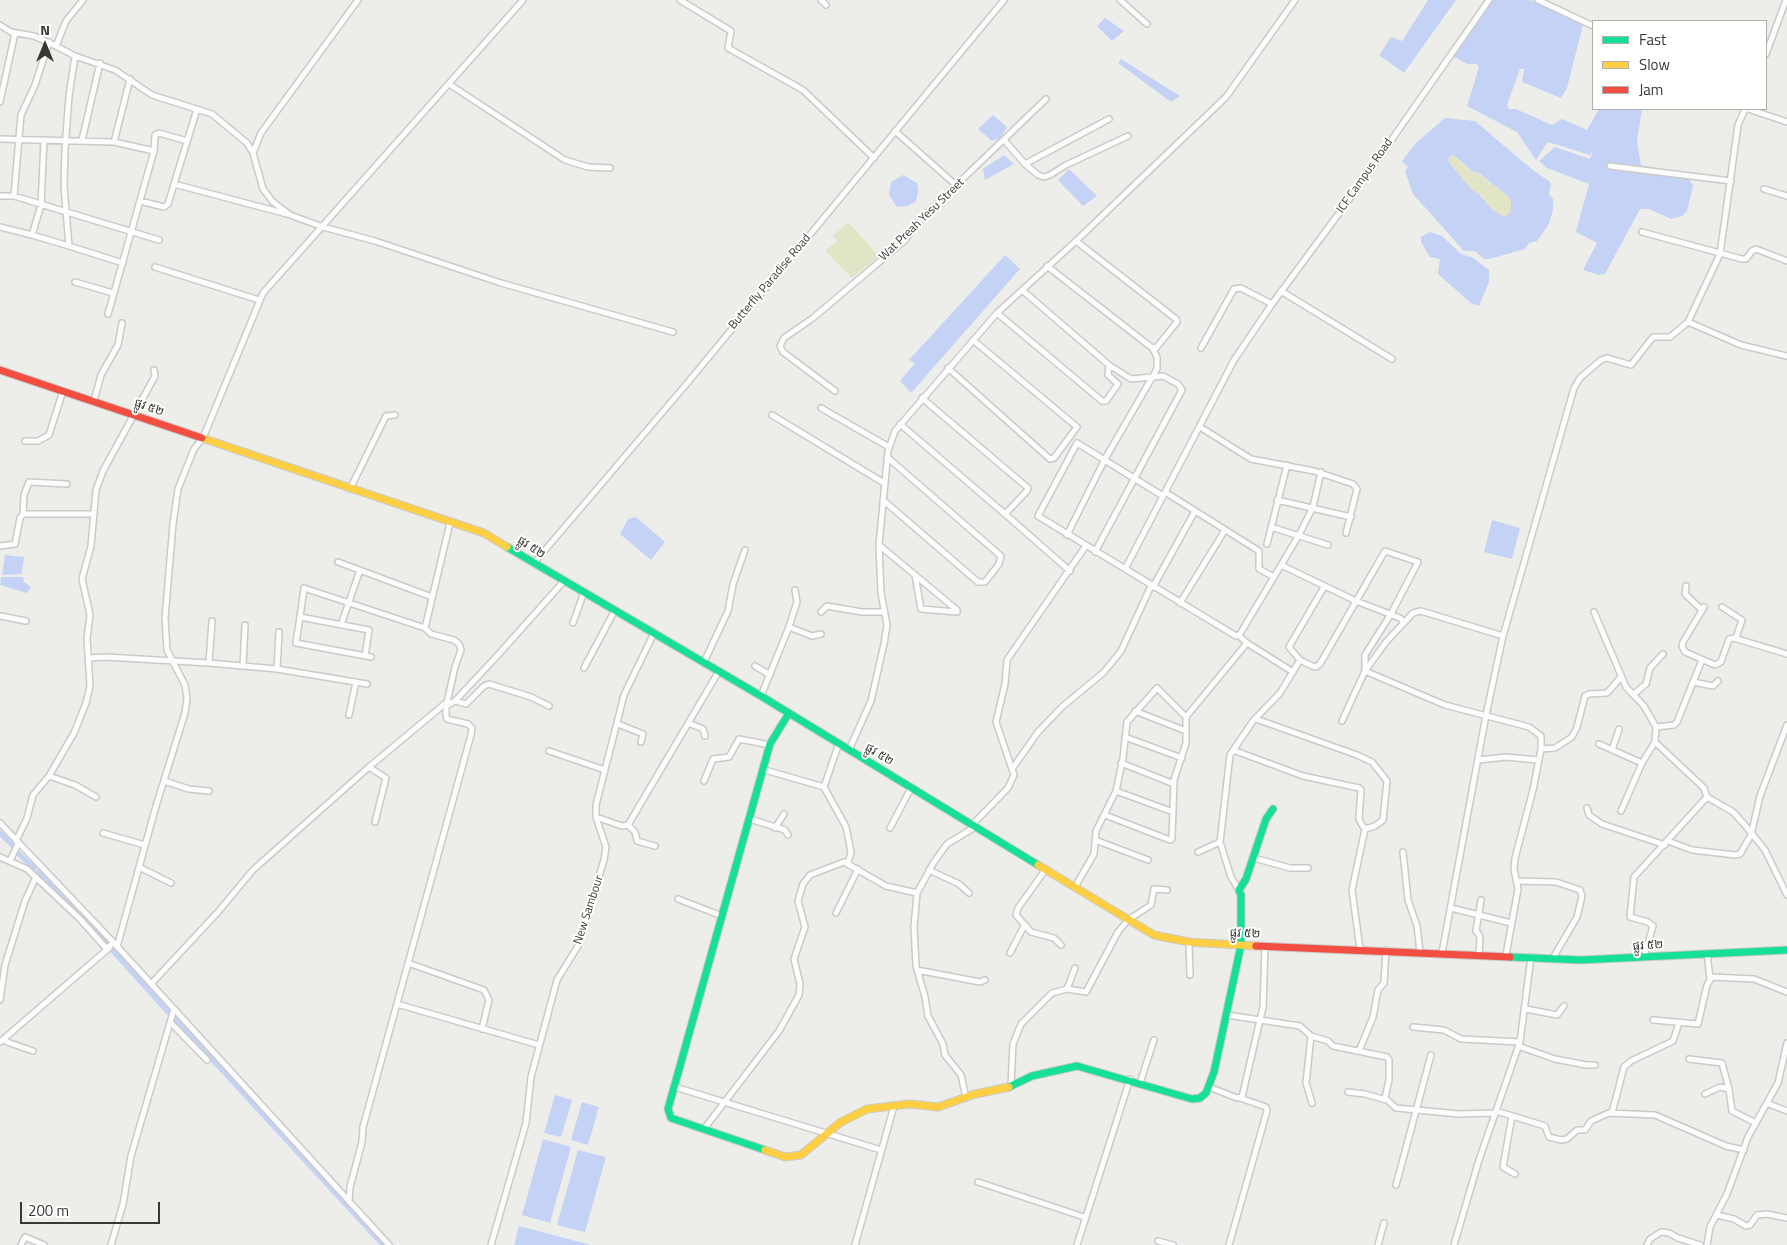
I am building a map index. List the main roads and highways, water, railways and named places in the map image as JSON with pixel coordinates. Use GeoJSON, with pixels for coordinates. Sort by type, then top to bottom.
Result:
{"type":"FeatureCollection","features":[{"type":"Feature","properties":{"kind":"water"},"geometry":{"type":"Polygon","coordinates":[[[1428,0],[1456,0],[1404,73],[1379,55],[1391,37],[1402,41],[1428,0]]]}},
{"type":"Feature","properties":{"kind":"water"},"geometry":{"type":"Polygon","coordinates":[[[1492,0],[1531,0],[1583,25],[1567,88],[1561,98],[1522,82],[1524,69],[1520,69],[1507,105],[1509,109],[1516,109],[1552,125],[1562,119],[1587,130],[1598,110],[1642,110],[1637,141],[1641,165],[1684,173],[1693,186],[1687,211],[1682,216],[1671,219],[1649,209],[1640,209],[1605,274],[1599,275],[1583,270],[1597,243],[1576,232],[1589,184],[1547,168],[1539,161],[1555,147],[1590,159],[1593,150],[1590,155],[1548,142],[1536,160],[1517,132],[1467,106],[1479,67],[1476,64],[1467,64],[1453,56],[1492,0]]]}},
{"type":"Feature","properties":{"kind":"water"},"geometry":{"type":"Polygon","coordinates":[[[1105,18],[1124,31],[1112,41],[1097,26],[1105,18]]]}},
{"type":"Feature","properties":{"kind":"water"},"geometry":{"type":"Polygon","coordinates":[[[1121,59],[1180,96],[1171,102],[1118,63],[1121,59]]]}},
{"type":"Feature","properties":{"kind":"water"},"geometry":{"type":"Polygon","coordinates":[[[993,115],[1007,127],[1000,138],[992,141],[978,129],[993,115]]]}},
{"type":"Feature","properties":{"kind":"water"},"geometry":{"type":"Polygon","coordinates":[[[1445,118],[1475,121],[1534,171],[1549,181],[1551,184],[1549,194],[1553,199],[1553,210],[1549,224],[1537,241],[1529,243],[1525,249],[1489,259],[1484,259],[1475,251],[1464,251],[1413,194],[1405,171],[1408,167],[1402,161],[1416,143],[1445,118]],[[1450,155],[1448,161],[1471,189],[1480,195],[1493,210],[1505,217],[1511,212],[1509,197],[1455,156],[1450,155]]]}},
{"type":"Feature","properties":{"kind":"water"},"geometry":{"type":"Polygon","coordinates":[[[1004,155],[1014,164],[985,180],[983,169],[1004,155]]]}},
{"type":"Feature","properties":{"kind":"water"},"geometry":{"type":"Polygon","coordinates":[[[1069,169],[1097,196],[1083,206],[1058,180],[1069,169]]]}},
{"type":"Feature","properties":{"kind":"water"},"geometry":{"type":"Polygon","coordinates":[[[903,175],[917,183],[918,191],[916,201],[908,206],[897,207],[889,195],[891,182],[903,175]]]}},
{"type":"Feature","properties":{"kind":"water"},"geometry":{"type":"Polygon","coordinates":[[[1430,232],[1442,236],[1461,254],[1473,258],[1489,270],[1489,282],[1479,306],[1471,303],[1438,274],[1440,259],[1430,257],[1421,242],[1421,237],[1430,232]]]}},
{"type":"Feature","properties":{"kind":"water"},"geometry":{"type":"Polygon","coordinates":[[[1005,255],[1020,269],[911,393],[900,381],[915,363],[909,360],[1005,255]]]}},
{"type":"Feature","properties":{"kind":"water"},"geometry":{"type":"Polygon","coordinates":[[[636,517],[665,542],[651,560],[620,534],[628,519],[636,517]]]}},
{"type":"Feature","properties":{"kind":"water"},"geometry":{"type":"Polygon","coordinates":[[[1492,520],[1520,528],[1512,559],[1484,552],[1492,520]]]}},
{"type":"Feature","properties":{"kind":"water"},"geometry":{"type":"Polygon","coordinates":[[[5,555],[24,557],[22,574],[2,575],[5,555]]]}},
{"type":"Feature","properties":{"kind":"water"},"geometry":{"type":"Polygon","coordinates":[[[1,577],[23,577],[24,582],[31,587],[27,593],[0,585],[1,577]]]}},
{"type":"Feature","properties":{"kind":"water"},"geometry":{"type":"Polygon","coordinates":[[[555,1095],[572,1100],[561,1137],[544,1133],[555,1095]]]}},
{"type":"Feature","properties":{"kind":"water"},"geometry":{"type":"Polygon","coordinates":[[[582,1102],[599,1107],[588,1145],[571,1140],[582,1102]]]}},
{"type":"Feature","properties":{"kind":"water"},"geometry":{"type":"Polygon","coordinates":[[[543,1139],[571,1147],[550,1223],[522,1215],[543,1139]]]}},
{"type":"Feature","properties":{"kind":"water"},"geometry":{"type":"Polygon","coordinates":[[[578,1150],[606,1157],[585,1232],[557,1225],[578,1150]]]}},
{"type":"Feature","properties":{"kind":"water"},"geometry":{"type":"Polygon","coordinates":[[[519,1226],[591,1245],[514,1245],[519,1226]]]}},
{"type":"Feature","properties":{"kind":"waterway"},"geometry":{"type":"LineString","coordinates":[[0,833],[14,847]]}},
{"type":"Feature","properties":{"kind":"waterway"},"geometry":{"type":"LineString","coordinates":[[18,853],[34,868]]}},
{"type":"Feature","properties":{"kind":"waterway"},"geometry":{"type":"LineString","coordinates":[[38,872],[79,915]]}},
{"type":"Feature","properties":{"kind":"waterway"},"geometry":{"type":"LineString","coordinates":[[87,923],[106,943]]}},
{"type":"Feature","properties":{"kind":"waterway"},"geometry":{"type":"LineString","coordinates":[[113,951],[169,1013]]}},
{"type":"Feature","properties":{"kind":"waterway"},"geometry":{"type":"LineString","coordinates":[[176,1020],[383,1245]]}}]}
